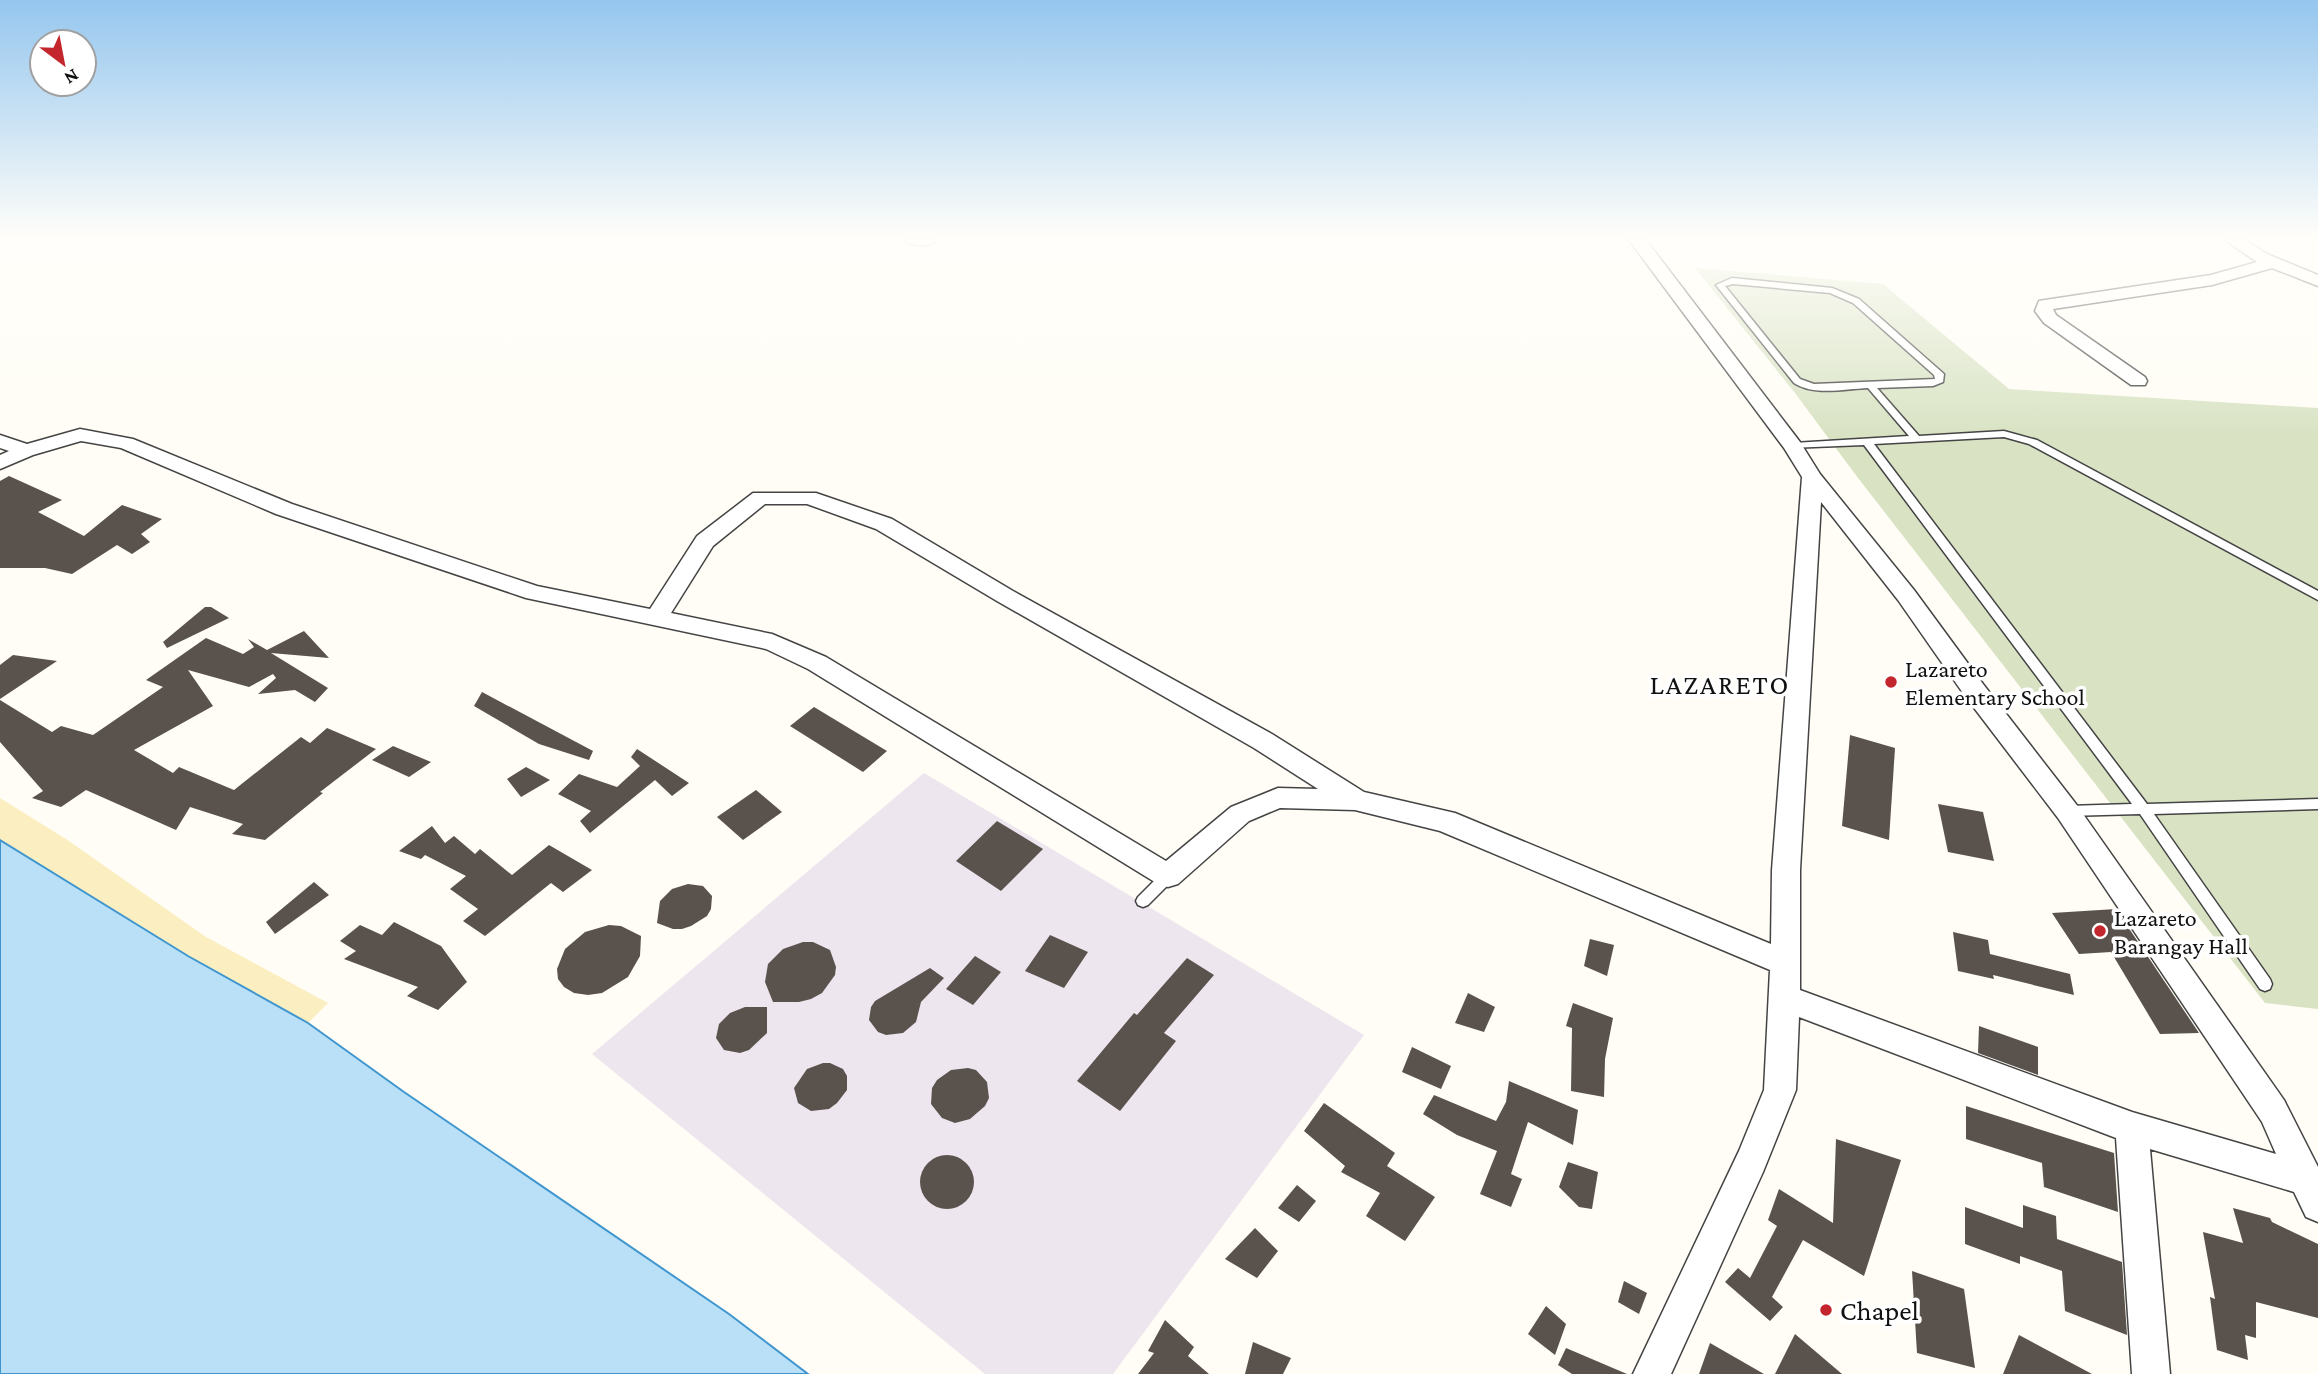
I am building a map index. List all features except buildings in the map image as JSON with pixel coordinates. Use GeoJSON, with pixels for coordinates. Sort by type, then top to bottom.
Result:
{"type":"FeatureCollection","features":[{"type":"Feature","properties":{"kind":"street"},"geometry":{"type":"LineString","coordinates":[[1686,304],[1793,446],[1812,477],[1906,595],[1974,690],[2067,811],[2273,1111],[2312,1192]]}},
{"type":"Feature","properties":{"kind":"street"},"geometry":{"type":"LineString","coordinates":[[2051,304],[2045,305],[2044,311],[2050,319],[2138,381]]}},
{"type":"Feature","properties":{"kind":"street"},"geometry":{"type":"LineString","coordinates":[[0,463],[26,451],[80,435],[127,443],[284,509],[534,593],[772,642],[817,663],[1168,876],[1240,814],[1278,798],[1355,800],[1445,821],[1785,963]]}},
{"type":"Feature","properties":{"kind":"street"},"geometry":{"type":"LineString","coordinates":[[0,441],[26,451]]}},
{"type":"Feature","properties":{"kind":"street"},"geometry":{"type":"LineString","coordinates":[[1652,1374],[1751,1161],[1780,1090],[1785,998],[1786,870],[1812,477]]}},
{"type":"Feature","properties":{"kind":"street"},"geometry":{"type":"LineString","coordinates":[[656,618],[705,541],[760,498],[809,498],[884,524],[1005,596],[1264,741],[1355,800]]}},
{"type":"Feature","properties":{"kind":"street"},"geometry":{"type":"LineString","coordinates":[[1785,998],[2312,1192]]}},
{"type":"Feature","properties":{"kind":"street"},"geometry":{"type":"LineString","coordinates":[[2133,1128],[2151,1374]]}},
{"type":"Feature","properties":{"kind":"lane"},"geometry":{"type":"LineString","coordinates":[[1735,304],[1797,381],[1814,387],[1933,383],[1940,380],[1939,374],[1860,304]]}},
{"type":"Feature","properties":{"kind":"lane"},"geometry":{"type":"LineString","coordinates":[[1870,385],[1917,440]]}},
{"type":"Feature","properties":{"kind":"lane"},"geometry":{"type":"LineString","coordinates":[[1793,446],[2004,434],[2033,442],[2318,596]]}},
{"type":"Feature","properties":{"kind":"lane"},"geometry":{"type":"LineString","coordinates":[[1868,443],[2144,810],[2265,984]]}},
{"type":"Feature","properties":{"kind":"lane"},"geometry":{"type":"LineString","coordinates":[[2067,811],[2318,804]]}},
{"type":"Feature","properties":{"kind":"lane"},"geometry":{"type":"LineString","coordinates":[[1143,901],[1168,876]]}},
{"type":"Feature","properties":{"kind":"shaded area"},"geometry":{"type":"Polygon","coordinates":[[[924,773],[1364,1035],[1113,1374],[985,1374],[592,1054],[924,773]]]}},
{"type":"Feature","properties":{"kind":"sand"},"geometry":{"type":"Polygon","coordinates":[[[0,798],[66,839],[206,937],[328,1003],[308,1023],[188,956],[0,840],[0,798]]]}},
{"type":"Feature","properties":{"kind":"green space"},"geometry":{"type":"Polygon","coordinates":[[[1724,304],[1907,304],[2009,389],[2318,408],[2318,1009],[2265,1003],[1724,304]]]}},
{"type":"Feature","properties":{"kind":"water"},"geometry":{"type":"Polygon","coordinates":[[[0,840],[188,956],[308,1023],[404,1092],[729,1314],[808,1374],[0,1374],[0,840]]]}},
{"type":"Feature","properties":{"kind":"place","name":"Lazareto Elementary School"},"geometry":{"type":"Point","coordinates":[1891,682]}},
{"type":"Feature","properties":{"kind":"place","name":"Lazareto Barangay Hall"},"geometry":{"type":"Point","coordinates":[2100,931]}},
{"type":"Feature","properties":{"kind":"place","name":"Chapel"},"geometry":{"type":"Point","coordinates":[1826,1310]}},
{"type":"Feature","properties":{"kind":"district","name":"LAZARETO"},"geometry":{"type":"Point","coordinates":[1720,684]}}]}
